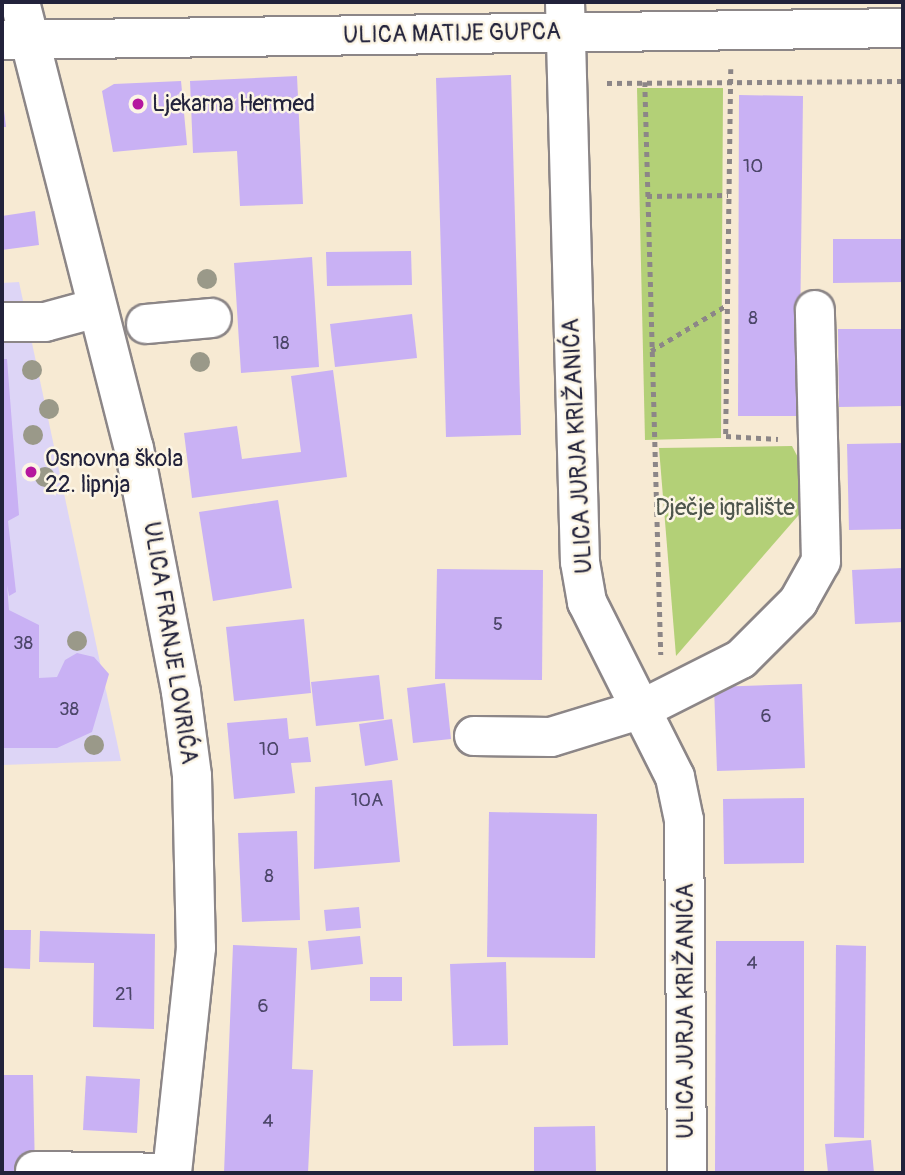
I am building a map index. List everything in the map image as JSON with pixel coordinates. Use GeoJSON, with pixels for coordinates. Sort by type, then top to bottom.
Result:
{"type":"FeatureCollection","features":[{"type":"Feature","properties":{"kind":"street","name":"ULICA FRANJE LOVRIĆA"},"geometry":{"type":"LineString","coordinates":[[20,2],[15,40],[97,308],[155,540],[192,776],[196,948],[172,1173]]}},
{"type":"Feature","properties":{"kind":"street","name":"ULICA MATIJE GUPCA"},"geometry":{"type":"LineString","coordinates":[[15,40],[565,17],[735,16],[903,28]]}},
{"type":"Feature","properties":{"kind":"street","name":"ULICA JURJA KRIŽANIĆA"},"geometry":{"type":"LineString","coordinates":[[565,17],[580,562],[587,602],[675,777],[684,820],[687,1173]]}},
{"type":"Feature","properties":{"kind":"street"},"geometry":{"type":"LineString","coordinates":[[2,322],[45,322],[97,308]]}},
{"type":"Feature","properties":{"kind":"street"},"geometry":{"type":"LineString","coordinates":[[474,736],[551,737],[637,698],[741,659],[814,580],[821,561],[815,310]]}},
{"type":"Feature","properties":{"kind":"street"},"geometry":{"type":"LineString","coordinates":[[146,324],[212,318]]}},
{"type":"Feature","properties":{"kind":"street"},"geometry":{"type":"LineString","coordinates":[[35,1171],[172,1173]]}},
{"type":"Feature","properties":{"kind":"path"},"geometry":{"type":"LineString","coordinates":[[735,16],[730,82],[726,436],[819,442]]}},
{"type":"Feature","properties":{"kind":"path"},"geometry":{"type":"LineString","coordinates":[[565,83],[903,81]]}},
{"type":"Feature","properties":{"kind":"path"},"geometry":{"type":"LineString","coordinates":[[637,698],[662,660],[650,351],[645,82]]}},
{"type":"Feature","properties":{"kind":"path"},"geometry":{"type":"LineString","coordinates":[[647,195],[728,195]]}},
{"type":"Feature","properties":{"kind":"path"},"geometry":{"type":"LineString","coordinates":[[650,351],[727,305]]}},
{"type":"Feature","properties":{"kind":"shaded area","name":"Osnovna škola 22. lipnja"},"geometry":{"type":"Polygon","coordinates":[[[19,282],[121,761],[2,765],[2,283],[19,282]]]}},
{"type":"Feature","properties":{"kind":"green space"},"geometry":{"type":"Polygon","coordinates":[[[637,88],[723,88],[721,438],[645,440],[637,88]]]}},
{"type":"Feature","properties":{"kind":"green space","name":"Dječje igralište"},"geometry":{"type":"Polygon","coordinates":[[[792,446],[817,494],[676,656],[659,448],[792,446]]]}},
{"type":"Feature","properties":{"kind":"building"},"geometry":{"type":"Polygon","coordinates":[[[511,75],[521,435],[446,437],[436,78],[511,75]]]}},
{"type":"Feature","properties":{"kind":"building"},"geometry":{"type":"Polygon","coordinates":[[[297,76],[303,204],[240,206],[237,151],[193,153],[190,81],[297,76]]]}},
{"type":"Feature","properties":{"kind":"building"},"geometry":{"type":"Polygon","coordinates":[[[181,81],[187,145],[113,152],[102,91],[114,84],[181,81]]]}},
{"type":"Feature","properties":{"kind":"building"},"geometry":{"type":"Polygon","coordinates":[[[2,94],[6,127],[2,127],[2,94]]]}},
{"type":"Feature","properties":{"kind":"building"},"geometry":{"type":"Polygon","coordinates":[[[739,95],[803,96],[799,416],[738,416],[739,95]]]}},
{"type":"Feature","properties":{"kind":"building"},"geometry":{"type":"Polygon","coordinates":[[[35,211],[39,245],[2,250],[2,216],[35,211]]]}},
{"type":"Feature","properties":{"kind":"building"},"geometry":{"type":"Polygon","coordinates":[[[833,239],[903,239],[903,282],[833,283],[833,239]]]}},
{"type":"Feature","properties":{"kind":"building"},"geometry":{"type":"Polygon","coordinates":[[[411,251],[412,285],[327,286],[326,252],[411,251]]]}},
{"type":"Feature","properties":{"kind":"building"},"geometry":{"type":"Polygon","coordinates":[[[312,257],[319,367],[241,373],[234,263],[312,257]]]}},
{"type":"Feature","properties":{"kind":"building"},"geometry":{"type":"Polygon","coordinates":[[[412,314],[417,358],[335,367],[330,324],[412,314]]]}},
{"type":"Feature","properties":{"kind":"building"},"geometry":{"type":"Polygon","coordinates":[[[838,329],[903,329],[903,406],[839,407],[838,329]]]}},
{"type":"Feature","properties":{"kind":"building"},"geometry":{"type":"Polygon","coordinates":[[[2,359],[7,359],[19,515],[8,521],[16,592],[9,596],[7,585],[9,610],[39,625],[39,678],[57,677],[65,660],[77,653],[94,657],[109,674],[92,732],[57,748],[2,748],[2,359]]]}},
{"type":"Feature","properties":{"kind":"building"},"geometry":{"type":"Polygon","coordinates":[[[333,370],[347,477],[192,498],[184,433],[237,426],[242,459],[301,452],[291,376],[333,370]]]}},
{"type":"Feature","properties":{"kind":"building"},"geometry":{"type":"Polygon","coordinates":[[[903,443],[903,529],[849,530],[847,444],[903,443]]]}},
{"type":"Feature","properties":{"kind":"building"},"geometry":{"type":"Polygon","coordinates":[[[278,500],[292,588],[213,601],[199,512],[278,500]]]}},
{"type":"Feature","properties":{"kind":"building"},"geometry":{"type":"Polygon","coordinates":[[[903,568],[903,622],[855,624],[852,570],[903,568]]]}},
{"type":"Feature","properties":{"kind":"building"},"geometry":{"type":"Polygon","coordinates":[[[437,569],[543,570],[542,680],[435,679],[437,569]]]}},
{"type":"Feature","properties":{"kind":"building"},"geometry":{"type":"Polygon","coordinates":[[[304,619],[311,693],[234,701],[226,627],[304,619]]]}},
{"type":"Feature","properties":{"kind":"building"},"geometry":{"type":"Polygon","coordinates":[[[379,675],[384,719],[316,726],[311,682],[379,675]]]}},
{"type":"Feature","properties":{"kind":"building"},"geometry":{"type":"Polygon","coordinates":[[[445,683],[451,739],[413,743],[407,688],[445,683]]]}},
{"type":"Feature","properties":{"kind":"building"},"geometry":{"type":"Polygon","coordinates":[[[802,684],[805,768],[717,771],[714,687],[802,684]]]}},
{"type":"Feature","properties":{"kind":"building"},"geometry":{"type":"Polygon","coordinates":[[[287,718],[289,739],[308,737],[311,762],[291,763],[295,793],[234,799],[227,723],[287,718]]]}},
{"type":"Feature","properties":{"kind":"building"},"geometry":{"type":"Polygon","coordinates":[[[392,719],[398,760],[365,766],[359,724],[392,719]]]}},
{"type":"Feature","properties":{"kind":"building"},"geometry":{"type":"Polygon","coordinates":[[[392,780],[400,862],[314,869],[315,787],[392,780]]]}},
{"type":"Feature","properties":{"kind":"building"},"geometry":{"type":"Polygon","coordinates":[[[804,798],[804,863],[724,864],[723,799],[804,798]]]}},
{"type":"Feature","properties":{"kind":"building"},"geometry":{"type":"Polygon","coordinates":[[[489,812],[597,814],[595,958],[487,957],[489,812]]]}},
{"type":"Feature","properties":{"kind":"building"},"geometry":{"type":"Polygon","coordinates":[[[297,831],[300,920],[242,922],[238,833],[297,831]]]}},
{"type":"Feature","properties":{"kind":"building"},"geometry":{"type":"Polygon","coordinates":[[[359,907],[361,928],[326,931],[324,910],[359,907]]]}},
{"type":"Feature","properties":{"kind":"building"},"geometry":{"type":"Polygon","coordinates":[[[2,930],[31,930],[30,969],[2,968],[2,930]]]}},
{"type":"Feature","properties":{"kind":"building"},"geometry":{"type":"Polygon","coordinates":[[[40,931],[155,934],[154,1029],[93,1027],[94,963],[39,962],[40,931]]]}},
{"type":"Feature","properties":{"kind":"building"},"geometry":{"type":"Polygon","coordinates":[[[360,936],[363,964],[311,970],[308,941],[360,936]]]}},
{"type":"Feature","properties":{"kind":"building"},"geometry":{"type":"Polygon","coordinates":[[[716,941],[804,941],[804,1173],[715,1173],[716,941]]]}},
{"type":"Feature","properties":{"kind":"building"},"geometry":{"type":"Polygon","coordinates":[[[233,945],[297,948],[292,1069],[313,1070],[308,1173],[224,1173],[233,945]]]}},
{"type":"Feature","properties":{"kind":"building"},"geometry":{"type":"Polygon","coordinates":[[[836,945],[866,946],[864,1138],[834,1137],[836,945]]]}},
{"type":"Feature","properties":{"kind":"building"},"geometry":{"type":"Polygon","coordinates":[[[506,962],[508,1045],[453,1046],[450,964],[506,962]]]}},
{"type":"Feature","properties":{"kind":"building"},"geometry":{"type":"Polygon","coordinates":[[[370,977],[402,977],[402,1001],[370,1001],[370,977]]]}},
{"type":"Feature","properties":{"kind":"building"},"geometry":{"type":"Polygon","coordinates":[[[2,1075],[33,1075],[35,1173],[2,1173],[2,1075]]]}},
{"type":"Feature","properties":{"kind":"building"},"geometry":{"type":"Polygon","coordinates":[[[86,1076],[140,1079],[137,1133],[83,1130],[86,1076]]]}},
{"type":"Feature","properties":{"kind":"building"},"geometry":{"type":"Polygon","coordinates":[[[595,1126],[596,1173],[534,1173],[534,1127],[595,1126]]]}},
{"type":"Feature","properties":{"kind":"building"},"geometry":{"type":"Polygon","coordinates":[[[871,1140],[874,1173],[828,1173],[825,1144],[871,1140]]]}},
{"type":"Feature","properties":{"kind":"place","name":"Ljekarna Hermed"},"geometry":{"type":"Point","coordinates":[138,104]}},
{"type":"Feature","properties":{"kind":"place","name":"Osnovna škola 22. lipnja"},"geometry":{"type":"Point","coordinates":[31,472]}}]}
